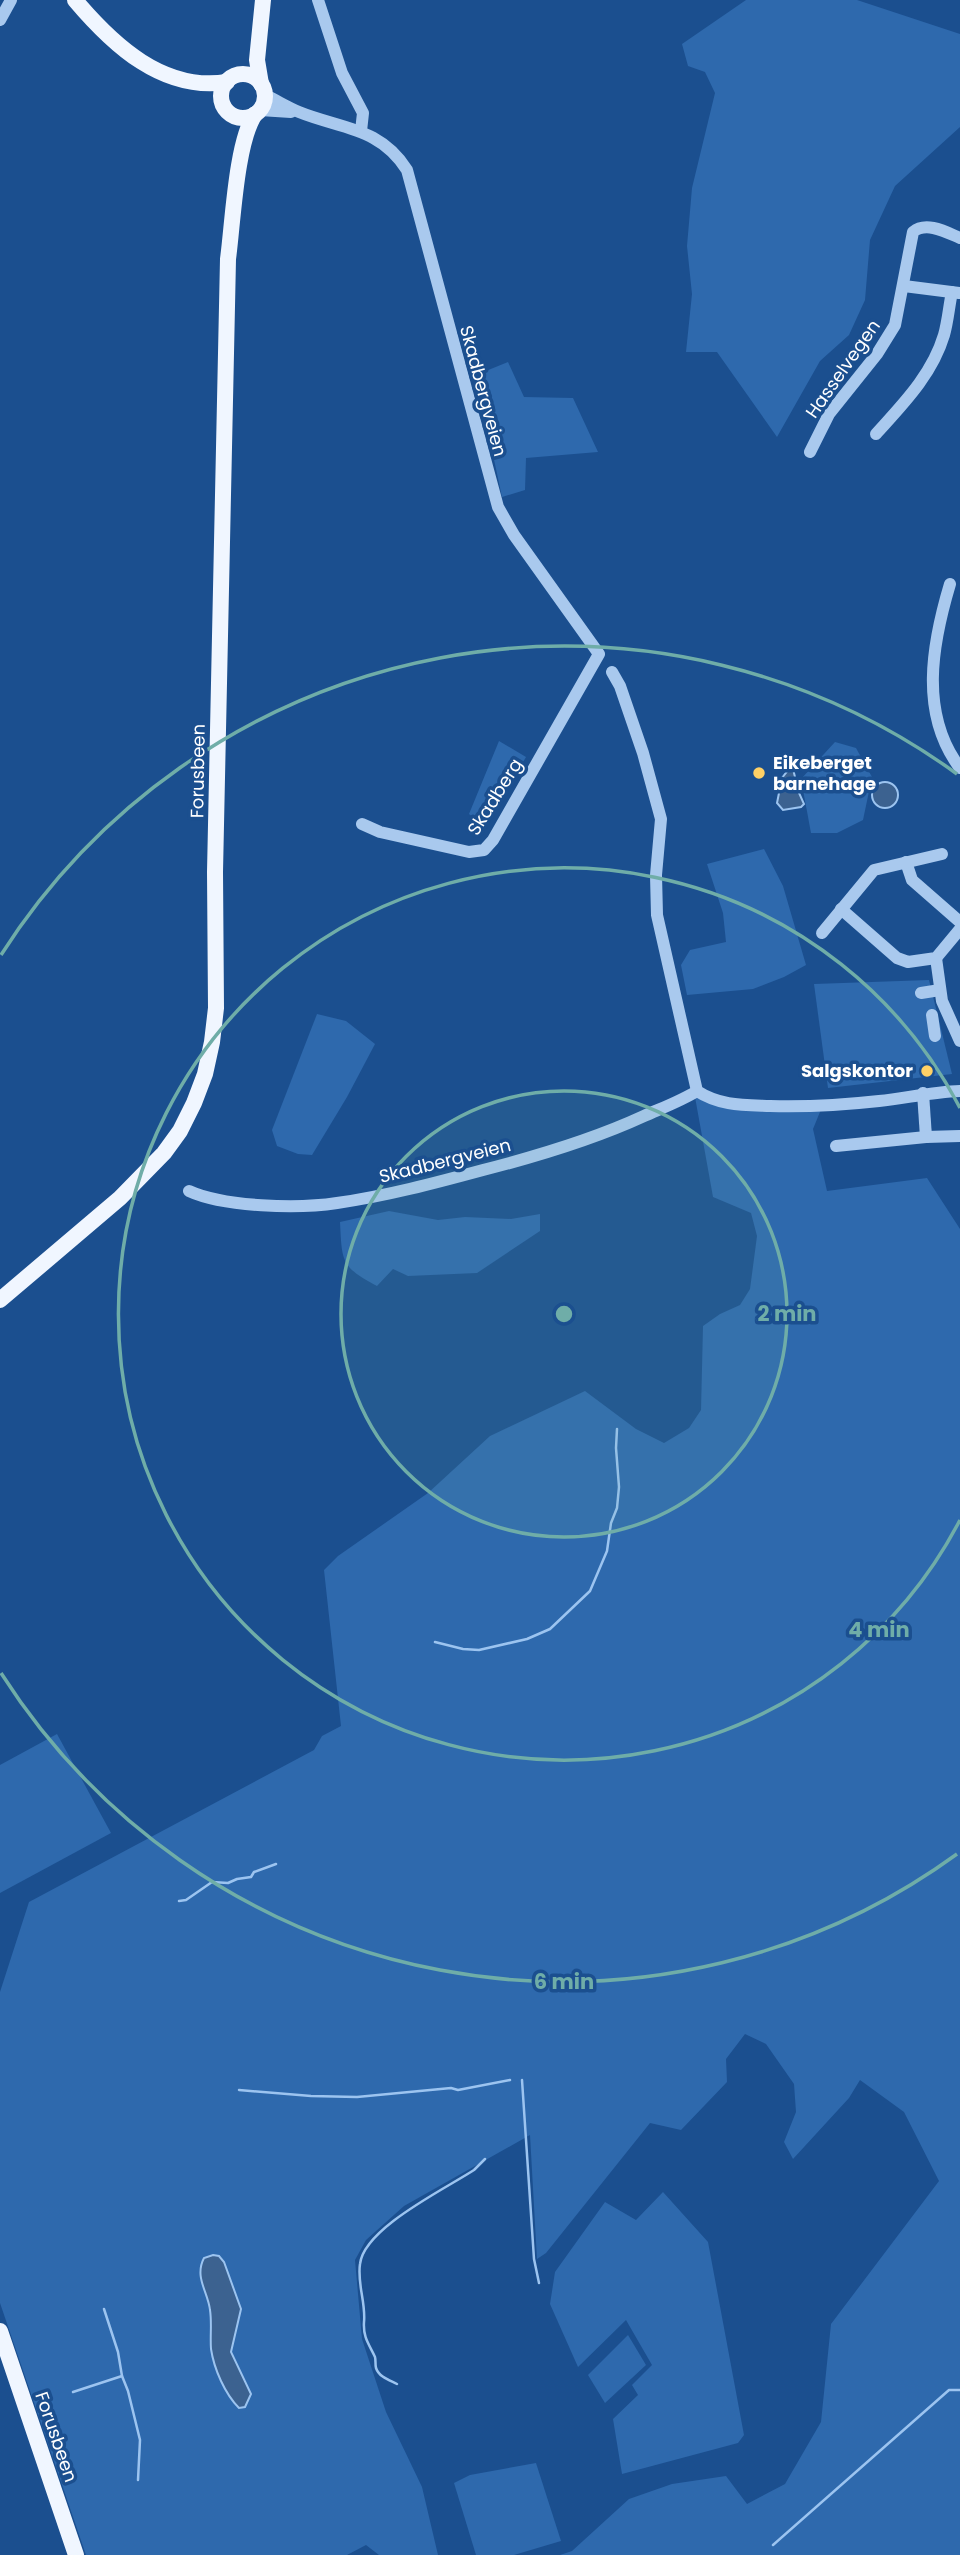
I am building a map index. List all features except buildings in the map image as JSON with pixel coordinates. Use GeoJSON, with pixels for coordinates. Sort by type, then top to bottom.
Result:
{"type":"FeatureCollection","features":[{"type":"Feature","properties":{"kind":"main road"},"geometry":{"type":"LineString","coordinates":[[75,0],[111,40],[133,57],[157,70],[207,83],[248,75],[260,101],[239,117],[226,107],[217,95],[186,79]]}},
{"type":"Feature","properties":{"kind":"main road","name":"Forusbeen"},"geometry":{"type":"LineString","coordinates":[[0,1300],[120,1198],[164,1153],[180,1131],[194,1103],[205,1074],[212,1042],[216,1009],[215,872],[228,259],[249,123],[260,101],[257,60],[264,0]]}},
{"type":"Feature","properties":{"kind":"main road","name":"Forusbeen"},"geometry":{"type":"LineString","coordinates":[[242,158],[235,122],[226,107],[222,92],[251,58],[259,30]]}},
{"type":"Feature","properties":{"kind":"main road","name":"Forusbeen"},"geometry":{"type":"LineString","coordinates":[[0,2331],[76,2555]]}},
{"type":"Feature","properties":{"kind":"street"},"geometry":{"type":"LineString","coordinates":[[0,20],[11,0]]}},
{"type":"Feature","properties":{"kind":"street"},"geometry":{"type":"LineString","coordinates":[[318,0],[342,73],[363,113],[361,131]]}},
{"type":"Feature","properties":{"kind":"street","name":"Skadbergveien"},"geometry":{"type":"LineString","coordinates":[[260,101],[361,131],[388,146],[407,170],[498,507],[514,535],[599,654]]}},
{"type":"Feature","properties":{"kind":"street","name":"Hasselvegen"},"geometry":{"type":"LineString","coordinates":[[810,452],[829,414],[890,335],[898,315],[910,239],[917,228],[927,226],[960,238]]}},
{"type":"Feature","properties":{"kind":"street"},"geometry":{"type":"LineString","coordinates":[[876,434],[933,363],[956,293],[904,286]]}},
{"type":"Feature","properties":{"kind":"street"},"geometry":{"type":"LineString","coordinates":[[950,584],[937,626],[931,694],[949,749],[960,768]]}},
{"type":"Feature","properties":{"kind":"street","name":"Skadberg"},"geometry":{"type":"LineString","coordinates":[[362,824],[380,832],[469,852],[484,850],[493,840],[599,654]]}},
{"type":"Feature","properties":{"kind":"street"},"geometry":{"type":"LineString","coordinates":[[612,671],[643,753],[661,819],[656,875],[657,915],[697,1091],[713,1100],[733,1105],[803,1107],[960,1091]]}},
{"type":"Feature","properties":{"kind":"street"},"geometry":{"type":"LineString","coordinates":[[822,933],[874,870],[942,854]]}},
{"type":"Feature","properties":{"kind":"street"},"geometry":{"type":"LineString","coordinates":[[906,862],[912,880],[960,922]]}},
{"type":"Feature","properties":{"kind":"street"},"geometry":{"type":"LineString","coordinates":[[841,909],[897,958],[908,962],[936,958],[960,929]]}},
{"type":"Feature","properties":{"kind":"street"},"geometry":{"type":"LineString","coordinates":[[936,958],[945,1010],[960,1041]]}},
{"type":"Feature","properties":{"kind":"street"},"geometry":{"type":"LineString","coordinates":[[921,993],[940,990]]}},
{"type":"Feature","properties":{"kind":"street"},"geometry":{"type":"LineString","coordinates":[[932,1015],[935,1036]]}},
{"type":"Feature","properties":{"kind":"street","name":"Skadbergveien"},"geometry":{"type":"LineString","coordinates":[[189,1191],[210,1199],[275,1205],[335,1204],[449,1179],[557,1150],[608,1132],[697,1091]]}},
{"type":"Feature","properties":{"kind":"street"},"geometry":{"type":"LineString","coordinates":[[923,1093],[926,1137]]}},
{"type":"Feature","properties":{"kind":"street"},"geometry":{"type":"LineString","coordinates":[[836,1146],[960,1136]]}},
{"type":"Feature","properties":{"kind":"shaded area"},"geometry":{"type":"Polygon","coordinates":[[[746,0],[857,0],[960,34],[960,127],[895,186],[870,240],[865,300],[849,335],[820,361],[777,437],[717,352],[686,352],[692,294],[687,246],[692,188],[715,93],[705,72],[688,66],[682,44],[746,0]]]}},
{"type":"Feature","properties":{"kind":"shaded area"},"geometry":{"type":"Polygon","coordinates":[[[508,362],[524,397],[573,398],[598,452],[526,458],[525,490],[502,497],[476,375],[508,362]]]}},
{"type":"Feature","properties":{"kind":"shaded area"},"geometry":{"type":"Polygon","coordinates":[[[499,741],[526,757],[485,827],[469,814],[499,741]]]}},
{"type":"Feature","properties":{"kind":"shaded area"},"geometry":{"type":"Polygon","coordinates":[[[835,742],[856,748],[872,777],[863,820],[837,833],[811,833],[801,779],[835,742]]]}},
{"type":"Feature","properties":{"kind":"shaded area"},"geometry":{"type":"Polygon","coordinates":[[[789,769],[793,769],[804,804],[783,810],[777,803],[782,778],[789,769]]]}},
{"type":"Feature","properties":{"kind":"shaded area"},"geometry":{"type":"Polygon","coordinates":[[[885,782],[894,786],[898,795],[894,804],[885,808],[876,804],[872,795],[876,786],[885,782]]]}},
{"type":"Feature","properties":{"kind":"shaded area"},"geometry":{"type":"Polygon","coordinates":[[[764,849],[783,886],[806,965],[753,989],[687,995],[681,965],[690,950],[726,942],[723,913],[707,864],[764,849]]]}},
{"type":"Feature","properties":{"kind":"shaded area"},"geometry":{"type":"Polygon","coordinates":[[[929,980],[952,1074],[828,1088],[814,984],[929,980]]]}},
{"type":"Feature","properties":{"kind":"shaded area"},"geometry":{"type":"Polygon","coordinates":[[[317,1014],[346,1021],[375,1044],[312,1155],[298,1154],[277,1146],[272,1130],[317,1014]]]}},
{"type":"Feature","properties":{"kind":"shaded area"},"geometry":{"type":"Polygon","coordinates":[[[695,1097],[822,1107],[813,1129],[827,1191],[927,1178],[960,1229],[960,2555],[560,2555],[572,2551],[629,2499],[672,2484],[726,2476],[747,2504],[785,2484],[821,2422],[831,2324],[939,2181],[904,2112],[860,2080],[849,2098],[793,2159],[784,2142],[796,2112],[794,2084],[766,2044],[745,2034],[726,2059],[727,2082],[681,2130],[650,2123],[546,2253],[537,2259],[530,2135],[404,2206],[366,2240],[355,2260],[362,2339],[386,2412],[422,2487],[438,2555],[379,2555],[366,2545],[347,2555],[86,2555],[0,2303],[0,1992],[29,1902],[314,1750],[322,1736],[341,1726],[324,1570],[338,1556],[428,1493],[490,1436],[585,1391],[636,1429],[664,1443],[689,1428],[701,1410],[703,1326],[740,1305],[750,1289],[757,1236],[751,1213],[713,1197],[695,1097]],[[224,2262],[210,2309],[211,2347],[251,2394],[231,2351],[241,2309],[224,2262]]]}},
{"type":"Feature","properties":{"kind":"shaded area"},"geometry":{"type":"Polygon","coordinates":[[[389,1211],[438,1220],[465,1217],[511,1219],[540,1214],[540,1231],[477,1273],[408,1276],[393,1269],[377,1286],[356,1274],[346,1262],[340,1222],[389,1211]]]}},
{"type":"Feature","properties":{"kind":"shaded area"},"geometry":{"type":"Polygon","coordinates":[[[57,1734],[111,1833],[0,1893],[0,1765],[57,1734]]]}},
{"type":"Feature","properties":{"kind":"shaded area"},"geometry":{"type":"Polygon","coordinates":[[[663,2192],[708,2242],[744,2435],[738,2443],[622,2474],[613,2419],[638,2395],[632,2385],[652,2365],[626,2320],[578,2367],[550,2304],[555,2272],[605,2202],[636,2220],[663,2192]]]}},
{"type":"Feature","properties":{"kind":"shaded area"},"geometry":{"type":"Polygon","coordinates":[[[219,2256],[224,2262],[241,2309],[231,2352],[251,2394],[245,2407],[239,2408],[229,2396],[212,2357],[210,2310],[200,2272],[204,2258],[219,2256]]]}},
{"type":"Feature","properties":{"kind":"shaded area"},"geometry":{"type":"Polygon","coordinates":[[[628,2335],[646,2365],[605,2403],[588,2375],[628,2335]]]}},
{"type":"Feature","properties":{"kind":"shaded area"},"geometry":{"type":"Polygon","coordinates":[[[536,2463],[561,2541],[514,2555],[476,2555],[454,2483],[470,2475],[536,2463]]]}},
{"type":"Feature","properties":{"kind":"waterway"},"geometry":{"type":"LineString","coordinates":[[435,1642],[479,1650],[527,1639],[550,1629],[590,1591],[607,1551],[611,1523],[617,1508],[617,1429]]}},
{"type":"Feature","properties":{"kind":"waterway"},"geometry":{"type":"LineString","coordinates":[[179,1901],[186,1900],[212,1882],[228,1883],[251,1877],[254,1872],[276,1864]]}},
{"type":"Feature","properties":{"kind":"waterway"},"geometry":{"type":"LineString","coordinates":[[239,2090],[357,2097],[451,2088],[458,2090],[510,2080]]}},
{"type":"Feature","properties":{"kind":"waterway"},"geometry":{"type":"LineString","coordinates":[[522,2080],[534,2259],[539,2283]]}},
{"type":"Feature","properties":{"kind":"waterway"},"geometry":{"type":"LineString","coordinates":[[397,2384],[379,2374],[375,2357],[365,2337],[359,2271],[365,2250],[390,2223],[474,2170],[485,2159]]}},
{"type":"Feature","properties":{"kind":"waterway"},"geometry":{"type":"LineString","coordinates":[[104,2309],[118,2352],[140,2440],[138,2480]]}},
{"type":"Feature","properties":{"kind":"waterway"},"geometry":{"type":"LineString","coordinates":[[73,2392],[122,2376]]}},
{"type":"Feature","properties":{"kind":"waterway"},"geometry":{"type":"LineString","coordinates":[[773,2545],[949,2390],[960,2390]]}},
{"type":"Feature","properties":{"kind":"place","name":"Eikeberget barnehage"},"geometry":{"type":"Point","coordinates":[759,773]}},
{"type":"Feature","properties":{"kind":"place","name":"Salgskontor"},"geometry":{"type":"Point","coordinates":[927,1071]}}]}
